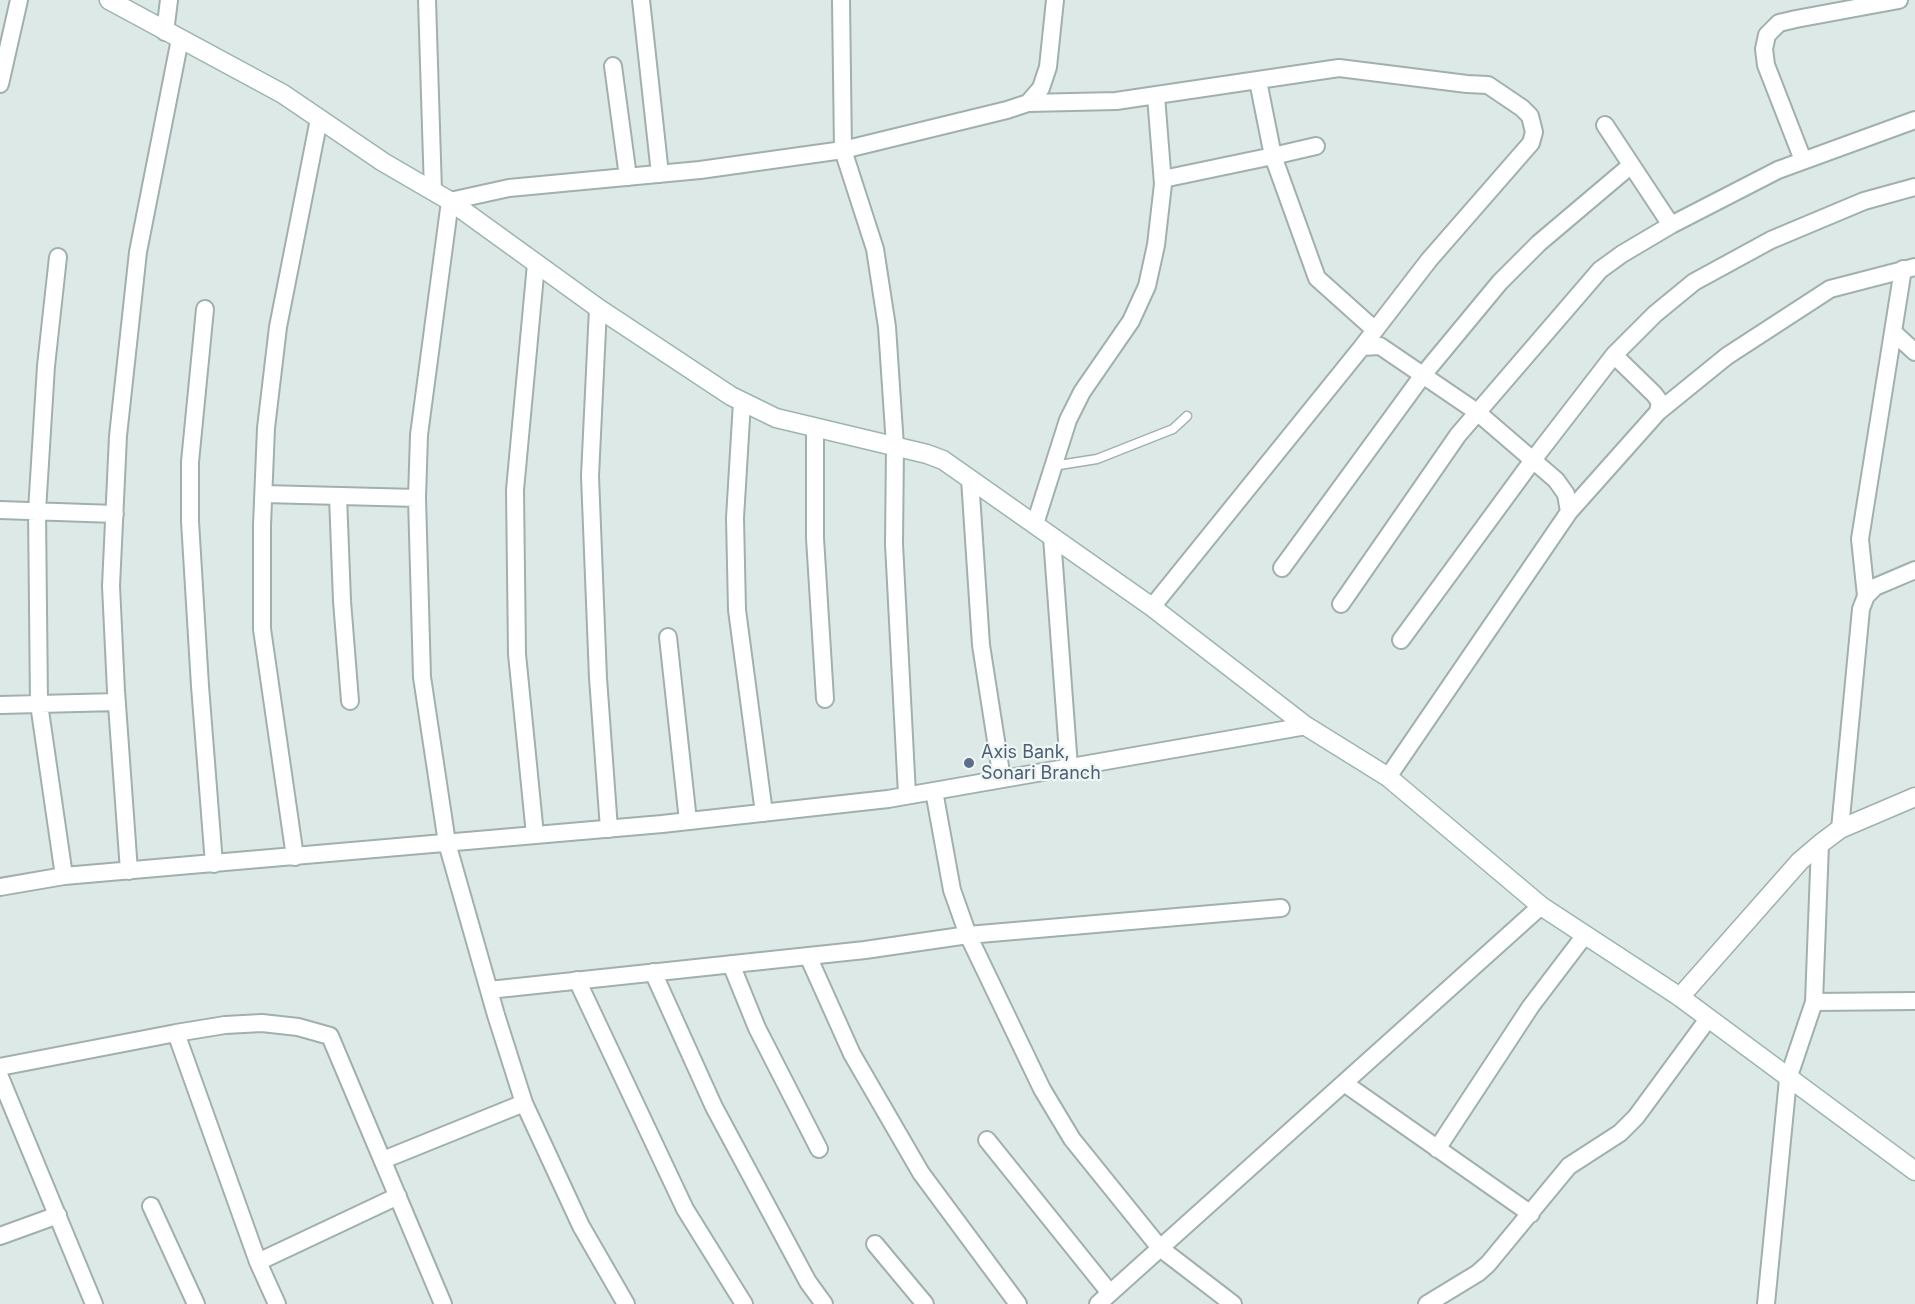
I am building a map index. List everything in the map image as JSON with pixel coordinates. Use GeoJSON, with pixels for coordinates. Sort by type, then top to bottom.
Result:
{"type":"FeatureCollection","features":[{"type":"Feature","properties":{"kind":"main road"},"geometry":{"type":"LineString","coordinates":[[109,0],[283,94],[383,162],[450,201],[598,308],[742,402],[776,418],[943,460],[1152,607],[1306,726],[1388,777],[1542,906],[1680,997],[1915,1171]]}},
{"type":"Feature","properties":{"kind":"main road"},"geometry":{"type":"LineString","coordinates":[[1680,997],[1800,861],[1840,829],[1915,796]]}},
{"type":"Feature","properties":{"kind":"street"},"geometry":{"type":"LineString","coordinates":[[0,84],[19,0]]}},
{"type":"Feature","properties":{"kind":"street"},"geometry":{"type":"LineString","coordinates":[[129,871],[111,586],[118,436],[138,252],[172,35],[170,0]]}},
{"type":"Feature","properties":{"kind":"street"},"geometry":{"type":"LineString","coordinates":[[427,0],[433,191]]}},
{"type":"Feature","properties":{"kind":"street"},"geometry":{"type":"LineString","coordinates":[[641,0],[660,174]]}},
{"type":"Feature","properties":{"kind":"street"},"geometry":{"type":"LineString","coordinates":[[842,0],[843,150],[875,249],[887,327],[895,447],[894,544],[907,795]]}},
{"type":"Feature","properties":{"kind":"street"},"geometry":{"type":"LineString","coordinates":[[1028,103],[1041,88],[1048,67],[1055,0]]}},
{"type":"Feature","properties":{"kind":"street"},"geometry":{"type":"LineString","coordinates":[[1803,160],[1766,65],[1764,49],[1767,35],[1779,23],[1899,0]]}},
{"type":"Feature","properties":{"kind":"street"},"geometry":{"type":"LineString","coordinates":[[613,66],[628,177]]}},
{"type":"Feature","properties":{"kind":"street"},"geometry":{"type":"LineString","coordinates":[[626,1304],[580,1226],[524,1103],[447,843],[422,676],[417,498],[419,435],[450,201],[509,188],[660,174],[843,150],[1028,103],[1116,101],[1339,68],[1488,85],[1522,108],[1530,116],[1534,132],[1531,143],[1429,260],[1362,347],[1152,607]]}},
{"type":"Feature","properties":{"kind":"street"},"geometry":{"type":"LineString","coordinates":[[1258,81],[1273,156],[1317,278],[1375,330]]}},
{"type":"Feature","properties":{"kind":"street"},"geometry":{"type":"LineString","coordinates":[[1035,524],[1068,420],[1082,392],[1131,321],[1146,286],[1156,245],[1163,179],[1156,96]]}},
{"type":"Feature","properties":{"kind":"street"},"geometry":{"type":"LineString","coordinates":[[295,857],[262,629],[266,429],[278,327],[319,119]]}},
{"type":"Feature","properties":{"kind":"street"},"geometry":{"type":"LineString","coordinates":[[1341,604],[1458,435],[1600,270],[1671,225],[1778,170],[1915,120]]}},
{"type":"Feature","properties":{"kind":"street"},"geometry":{"type":"LineString","coordinates":[[1605,125],[1671,225]]}},
{"type":"Feature","properties":{"kind":"street"},"geometry":{"type":"LineString","coordinates":[[1163,179],[1316,146]]}},
{"type":"Feature","properties":{"kind":"street"},"geometry":{"type":"LineString","coordinates":[[1282,568],[1423,375],[1500,282],[1531,251],[1630,166]]}},
{"type":"Feature","properties":{"kind":"street"},"geometry":{"type":"LineString","coordinates":[[1401,640],[1533,460],[1614,355],[1655,314],[1694,282],[1771,240],[1864,201],[1915,187]]}},
{"type":"Feature","properties":{"kind":"street"},"geometry":{"type":"LineString","coordinates":[[58,257],[46,366],[37,512],[39,704],[64,876]]}},
{"type":"Feature","properties":{"kind":"street"},"geometry":{"type":"LineString","coordinates":[[535,835],[517,654],[514,490],[536,264]]}},
{"type":"Feature","properties":{"kind":"street"},"geometry":{"type":"LineString","coordinates":[[1388,777],[1569,512],[1658,412],[1728,356],[1830,289],[1909,268],[1893,332],[1860,539],[1866,596]]}},
{"type":"Feature","properties":{"kind":"street"},"geometry":{"type":"LineString","coordinates":[[598,308],[590,477],[598,678],[609,829]]}},
{"type":"Feature","properties":{"kind":"street"},"geometry":{"type":"LineString","coordinates":[[206,309],[190,462],[190,521],[214,864]]}},
{"type":"Feature","properties":{"kind":"street"},"geometry":{"type":"LineString","coordinates":[[1893,332],[1915,352]]}},
{"type":"Feature","properties":{"kind":"street"},"geometry":{"type":"LineString","coordinates":[[1362,347],[1380,346],[1477,412],[1556,480],[1566,495],[1569,512]]}},
{"type":"Feature","properties":{"kind":"street"},"geometry":{"type":"LineString","coordinates":[[1614,355],[1654,394],[1660,402],[1658,412]]}},
{"type":"Feature","properties":{"kind":"street"},"geometry":{"type":"LineString","coordinates":[[742,402],[735,518],[737,610],[764,813]]}},
{"type":"Feature","properties":{"kind":"street"},"geometry":{"type":"LineString","coordinates":[[816,428],[814,538],[825,699]]}},
{"type":"Feature","properties":{"kind":"street"},"geometry":{"type":"LineString","coordinates":[[970,479],[981,645],[1002,779]]}},
{"type":"Feature","properties":{"kind":"street"},"geometry":{"type":"LineString","coordinates":[[264,494],[417,498]]}},
{"type":"Feature","properties":{"kind":"street"},"geometry":{"type":"LineString","coordinates":[[338,496],[342,601],[350,701]]}},
{"type":"Feature","properties":{"kind":"street"},"geometry":{"type":"LineString","coordinates":[[0,510],[115,514]]}},
{"type":"Feature","properties":{"kind":"street"},"geometry":{"type":"LineString","coordinates":[[1052,537],[1069,767]]}},
{"type":"Feature","properties":{"kind":"street"},"geometry":{"type":"LineString","coordinates":[[1840,829],[1861,609],[1866,596],[1875,587],[1915,570]]}},
{"type":"Feature","properties":{"kind":"street"},"geometry":{"type":"LineString","coordinates":[[668,637],[688,821]]}},
{"type":"Feature","properties":{"kind":"street"},"geometry":{"type":"LineString","coordinates":[[0,705],[117,702]]}},
{"type":"Feature","properties":{"kind":"street"},"geometry":{"type":"LineString","coordinates":[[0,887],[64,876],[609,829],[764,813],[934,791],[1306,726]]}},
{"type":"Feature","properties":{"kind":"street"},"geometry":{"type":"LineString","coordinates":[[934,791],[952,891],[968,935],[1042,1089],[1072,1139],[1160,1248],[1233,1304]]}},
{"type":"Feature","properties":{"kind":"street"},"geometry":{"type":"LineString","coordinates":[[1766,1304],[1788,1079],[1814,1002],[1820,844]]}},
{"type":"Feature","properties":{"kind":"street"},"geometry":{"type":"LineString","coordinates":[[987,1140],[1104,1298],[1542,906]]}},
{"type":"Feature","properties":{"kind":"street"},"geometry":{"type":"LineString","coordinates":[[489,990],[865,950],[968,935],[1281,908]]}},
{"type":"Feature","properties":{"kind":"street"},"geometry":{"type":"LineString","coordinates":[[1437,1149],[1531,1006],[1585,935]]}},
{"type":"Feature","properties":{"kind":"street"},"geometry":{"type":"LineString","coordinates":[[808,956],[852,1054],[921,1173],[1018,1304]]}},
{"type":"Feature","properties":{"kind":"street"},"geometry":{"type":"LineString","coordinates":[[731,964],[757,1028],[819,1149]]}},
{"type":"Feature","properties":{"kind":"street"},"geometry":{"type":"LineString","coordinates":[[653,972],[714,1107],[808,1282],[824,1304]]}},
{"type":"Feature","properties":{"kind":"street"},"geometry":{"type":"LineString","coordinates":[[577,980],[685,1209],[744,1304]]}},
{"type":"Feature","properties":{"kind":"street"},"geometry":{"type":"LineString","coordinates":[[1814,1002],[1915,1001]]}},
{"type":"Feature","properties":{"kind":"street"},"geometry":{"type":"LineString","coordinates":[[1427,1304],[1478,1273],[1531,1214],[1569,1166],[1620,1132],[1636,1117],[1708,1019]]}},
{"type":"Feature","properties":{"kind":"street"},"geometry":{"type":"LineString","coordinates":[[0,1067],[225,1025],[262,1023],[298,1027],[330,1036],[443,1304]]}},
{"type":"Feature","properties":{"kind":"street"},"geometry":{"type":"LineString","coordinates":[[176,1033],[258,1262],[277,1304]]}},
{"type":"Feature","properties":{"kind":"street"},"geometry":{"type":"LineString","coordinates":[[0,1077],[94,1304]]}},
{"type":"Feature","properties":{"kind":"street"},"geometry":{"type":"LineString","coordinates":[[1344,1083],[1531,1214]]}},
{"type":"Feature","properties":{"kind":"street"},"geometry":{"type":"LineString","coordinates":[[383,1160],[524,1103]]}},
{"type":"Feature","properties":{"kind":"street"},"geometry":{"type":"LineString","coordinates":[[258,1262],[398,1196]]}},
{"type":"Feature","properties":{"kind":"street"},"geometry":{"type":"LineString","coordinates":[[151,1206],[196,1304]]}},
{"type":"Feature","properties":{"kind":"street"},"geometry":{"type":"LineString","coordinates":[[0,1236],[58,1215]]}},
{"type":"Feature","properties":{"kind":"street"},"geometry":{"type":"LineString","coordinates":[[875,1244],[925,1304]]}},
{"type":"Feature","properties":{"kind":"lane"},"geometry":{"type":"LineString","coordinates":[[1053,466],[1097,459],[1173,429],[1187,416]]}},
{"type":"Feature","properties":{"kind":"place","name":"Axis Bank, Sonari Branch"},"geometry":{"type":"Point","coordinates":[969,763]}}]}
